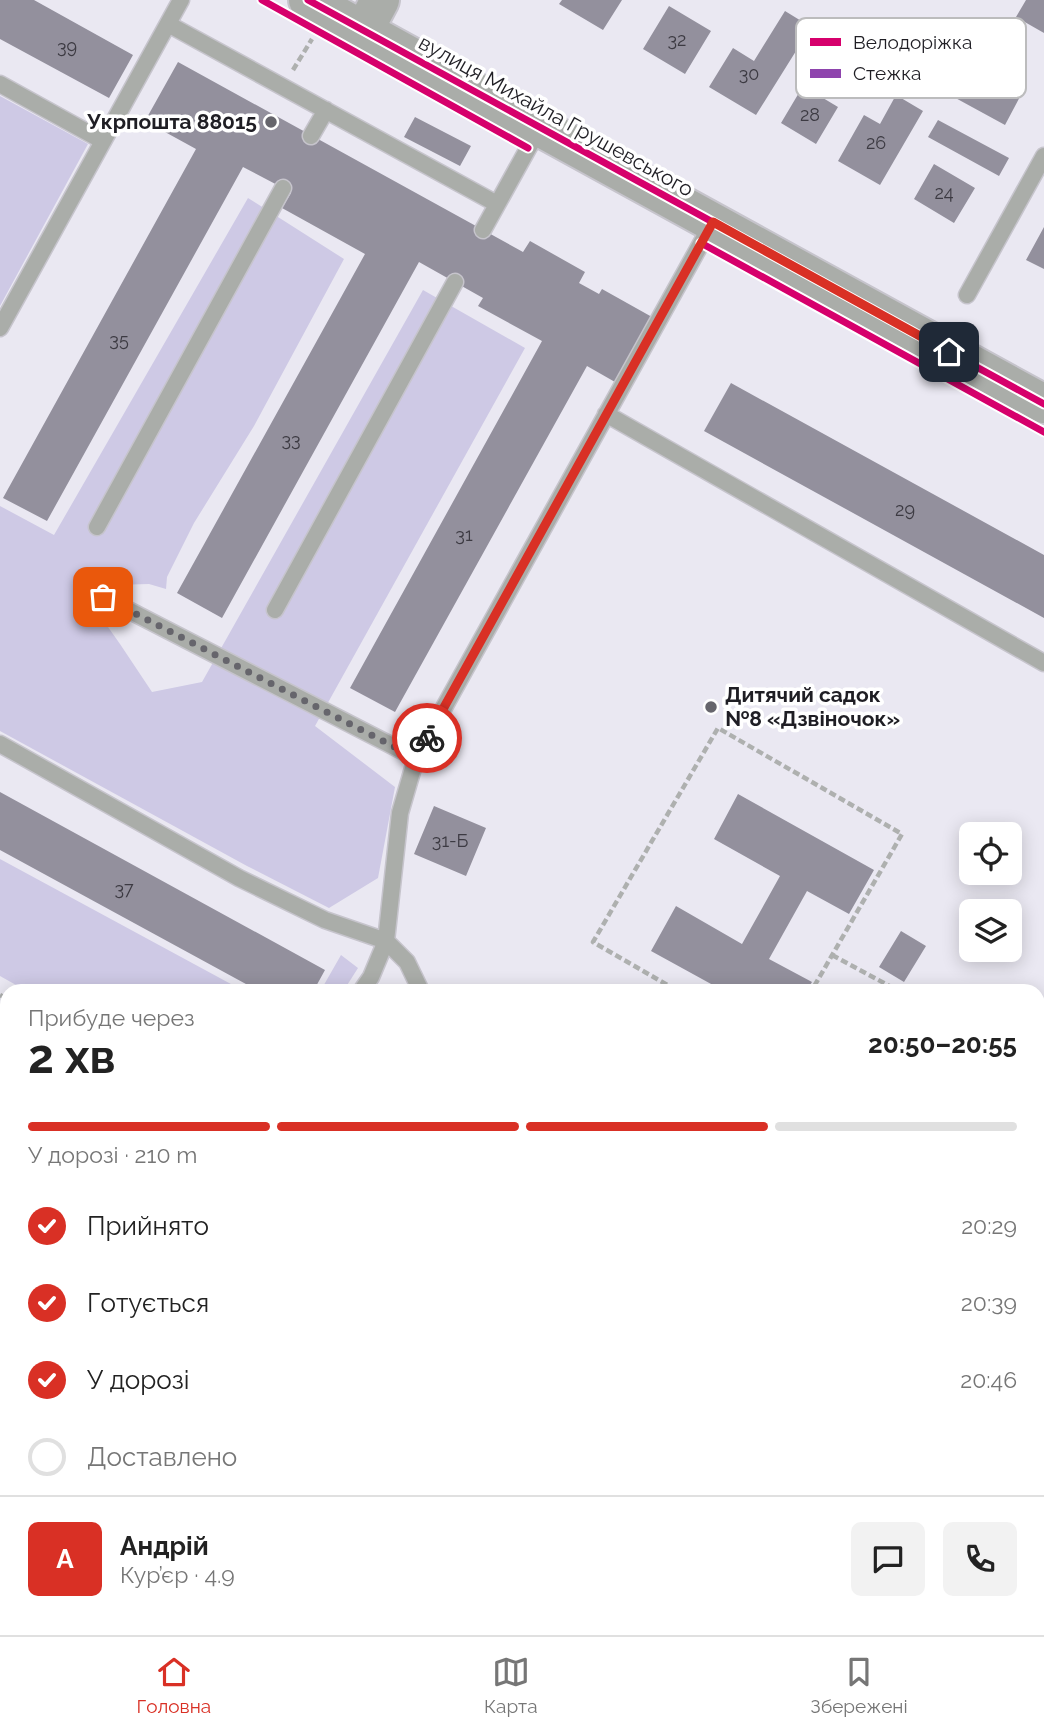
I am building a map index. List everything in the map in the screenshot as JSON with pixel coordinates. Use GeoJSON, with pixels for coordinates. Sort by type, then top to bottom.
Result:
{"type":"FeatureCollection","features":[{"type":"Feature","properties":{"kind":"street","name":"вулиця Михайла Грушевського"},"geometry":{"type":"LineString","coordinates":[[318,5],[372,15],[540,127],[1044,404]]}},
{"type":"Feature","properties":{"kind":"lane"},"geometry":{"type":"LineString","coordinates":[[0,328],[181,0]]}},
{"type":"Feature","properties":{"kind":"lane"},"geometry":{"type":"LineString","coordinates":[[168,24],[498,204]]}},
{"type":"Feature","properties":{"kind":"lane"},"geometry":{"type":"LineString","coordinates":[[0,84],[103,141]]}},
{"type":"Feature","properties":{"kind":"lane"},"geometry":{"type":"LineString","coordinates":[[311,136],[326,110]]}},
{"type":"Feature","properties":{"kind":"lane"},"geometry":{"type":"LineString","coordinates":[[483,230],[540,127]]}},
{"type":"Feature","properties":{"kind":"lane"},"geometry":{"type":"LineString","coordinates":[[967,295],[1044,156]]}},
{"type":"Feature","properties":{"kind":"lane"},"geometry":{"type":"LineString","coordinates":[[97,527],[283,188]]}},
{"type":"Feature","properties":{"kind":"lane"},"geometry":{"type":"LineString","coordinates":[[366,984],[386,941],[400,813],[416,758],[713,222]]}},
{"type":"Feature","properties":{"kind":"lane"},"geometry":{"type":"LineString","coordinates":[[275,610],[455,282]]}},
{"type":"Feature","properties":{"kind":"lane"},"geometry":{"type":"LineString","coordinates":[[606,414],[1044,663]]}},
{"type":"Feature","properties":{"kind":"lane"},"geometry":{"type":"LineString","coordinates":[[103,597],[416,758]]}},
{"type":"Feature","properties":{"kind":"lane"},"geometry":{"type":"LineString","coordinates":[[0,744],[239,877],[325,920],[386,941],[407,962],[418,984]]}},
{"type":"Feature","properties":{"kind":"path"},"geometry":{"type":"LineString","coordinates":[[284,87],[318,5]]}},
{"type":"Feature","properties":{"kind":"path"},"geometry":{"type":"LineString","coordinates":[[665,984],[593,943],[718,728],[902,834],[815,984]]}},
{"type":"Feature","properties":{"kind":"path"},"geometry":{"type":"LineString","coordinates":[[832,955],[886,984]]}},
{"type":"Feature","properties":{"kind":"shaded area"},"geometry":{"type":"Polygon","coordinates":[[[0,96],[88,144],[0,306],[0,96]]]}},
{"type":"Feature","properties":{"kind":"shaded area"},"geometry":{"type":"Polygon","coordinates":[[[248,198],[344,259],[254,426],[194,523],[167,577],[166,589],[149,584],[79,586],[152,692],[202,682],[423,290],[525,348],[315,726],[395,787],[378,878],[329,908],[0,731],[0,506],[54,535],[248,198]]]}},
{"type":"Feature","properties":{"kind":"shaded area"},"geometry":{"type":"Polygon","coordinates":[[[0,859],[231,984],[14,984],[0,976],[0,859]]]}},
{"type":"Feature","properties":{"kind":"shaded area"},"geometry":{"type":"Polygon","coordinates":[[[341,955],[358,968],[348,984],[324,984],[341,955]]]}},
{"type":"Feature","properties":{"kind":"building"},"geometry":{"type":"Polygon","coordinates":[[[0,0],[34,0],[133,55],[109,98],[0,39],[0,0]]]}},
{"type":"Feature","properties":{"kind":"building"},"geometry":{"type":"Polygon","coordinates":[[[562,0],[622,0],[603,30],[559,4],[562,0]]]}},
{"type":"Feature","properties":{"kind":"building"},"geometry":{"type":"Polygon","coordinates":[[[1026,0],[1044,0],[1044,33],[1026,23],[1026,18],[1016,17],[1026,0]]]}},
{"type":"Feature","properties":{"kind":"building"},"geometry":{"type":"Polygon","coordinates":[[[669,6],[711,31],[685,74],[643,49],[669,6]]]}},
{"type":"Feature","properties":{"kind":"building"},"geometry":{"type":"Polygon","coordinates":[[[785,11],[796,18],[796,51],[756,115],[709,87],[733,48],[754,61],[785,11]]]}},
{"type":"Feature","properties":{"kind":"building"},"geometry":{"type":"Polygon","coordinates":[[[178,62],[523,252],[530,241],[585,272],[579,283],[599,294],[602,289],[652,317],[615,382],[587,366],[395,712],[350,688],[542,341],[478,306],[483,298],[419,262],[222,618],[177,593],[365,254],[282,208],[291,193],[283,188],[243,167],[47,521],[3,498],[196,149],[145,121],[178,62]]]}},
{"type":"Feature","properties":{"kind":"building"},"geometry":{"type":"Polygon","coordinates":[[[796,98],[823,98],[838,107],[816,144],[781,123],[796,98]]]}},
{"type":"Feature","properties":{"kind":"building"},"geometry":{"type":"Polygon","coordinates":[[[894,98],[901,98],[923,111],[880,185],[838,161],[864,115],[880,124],[894,98]]]}},
{"type":"Feature","properties":{"kind":"building"},"geometry":{"type":"Polygon","coordinates":[[[956,98],[1019,98],[1005,125],[956,98]]]}},
{"type":"Feature","properties":{"kind":"building"},"geometry":{"type":"Polygon","coordinates":[[[415,117],[471,146],[460,166],[404,137],[415,117]]]}},
{"type":"Feature","properties":{"kind":"building"},"geometry":{"type":"Polygon","coordinates":[[[938,120],[1009,158],[999,176],[928,137],[938,120]]]}},
{"type":"Feature","properties":{"kind":"building"},"geometry":{"type":"Polygon","coordinates":[[[934,164],[975,188],[954,223],[914,199],[934,164]]]}},
{"type":"Feature","properties":{"kind":"building"},"geometry":{"type":"Polygon","coordinates":[[[1044,227],[1044,269],[1026,260],[1044,227]]]}},
{"type":"Feature","properties":{"kind":"building"},"geometry":{"type":"Polygon","coordinates":[[[731,383],[1044,555],[1044,618],[704,431],[731,383]]]}},
{"type":"Feature","properties":{"kind":"building"},"geometry":{"type":"Polygon","coordinates":[[[0,792],[325,970],[317,984],[246,984],[0,850],[0,792]]]}},
{"type":"Feature","properties":{"kind":"building"},"geometry":{"type":"Polygon","coordinates":[[[738,794],[874,870],[849,914],[807,891],[769,959],[812,982],[811,984],[711,984],[651,951],[676,906],[742,944],[780,876],[714,839],[738,794]]]}},
{"type":"Feature","properties":{"kind":"building"},"geometry":{"type":"Polygon","coordinates":[[[434,806],[486,828],[466,876],[414,854],[434,806]]]}},
{"type":"Feature","properties":{"kind":"building"},"geometry":{"type":"Polygon","coordinates":[[[901,931],[926,946],[904,982],[879,967],[901,931]]]}},
{"type":"Feature","properties":{"kind":"cycle path"},"geometry":{"type":"LineString","coordinates":[[262,0],[528,148]]}},
{"type":"Feature","properties":{"kind":"cycle path"},"geometry":{"type":"LineString","coordinates":[[308,0],[1044,404]]}},
{"type":"Feature","properties":{"kind":"cycle path"},"geometry":{"type":"LineString","coordinates":[[701,243],[1044,432]]}},
{"type":"Feature","properties":{"kind":"way so far"},"geometry":{"type":"LineString","coordinates":[[103,597],[416,758],[427,738]]}},
{"type":"Feature","properties":{"kind":"place","name":"Укрпошта 88015"},"geometry":{"type":"Point","coordinates":[271,122]}},
{"type":"Feature","properties":{"kind":"place","name":"Дитячий садок №8 «Дзвіночок»"},"geometry":{"type":"Point","coordinates":[711,707]}},
{"type":"Feature","properties":{"kind":"route"},"geometry":{"type":"LineString","coordinates":[[427,738],[713,222],[949,352]]}}]}
